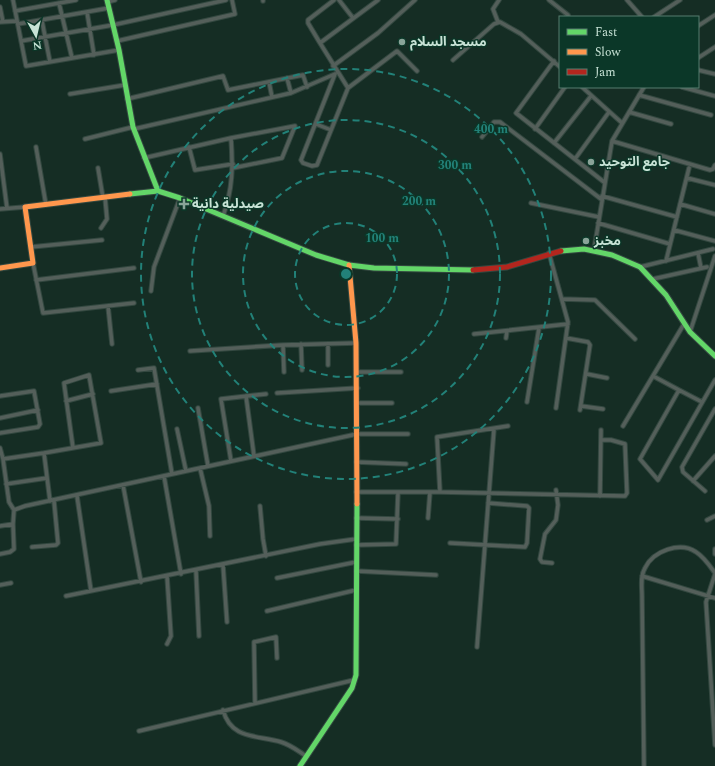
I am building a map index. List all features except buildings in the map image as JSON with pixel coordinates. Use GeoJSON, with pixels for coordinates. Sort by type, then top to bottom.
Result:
{"type":"FeatureCollection","features":[{"type":"Feature","properties":{"kind":"street"},"geometry":{"type":"LineString","coordinates":[[13,0],[26,66],[119,50]]}},
{"type":"Feature","properties":{"kind":"street"},"geometry":{"type":"LineString","coordinates":[[44,0],[45,6]]}},
{"type":"Feature","properties":{"kind":"street"},"geometry":{"type":"LineString","coordinates":[[15,11],[76,0]]}},
{"type":"Feature","properties":{"kind":"street"},"geometry":{"type":"LineString","coordinates":[[114,0],[107,1],[119,50],[127,99],[134,128],[144,158],[158,191]]}},
{"type":"Feature","properties":{"kind":"street"},"geometry":{"type":"LineString","coordinates":[[21,41],[113,25],[226,0]]}},
{"type":"Feature","properties":{"kind":"street"},"geometry":{"type":"LineString","coordinates":[[117,42],[235,14],[232,0]]}},
{"type":"Feature","properties":{"kind":"street"},"geometry":{"type":"LineString","coordinates":[[334,0],[308,20],[308,23],[333,66],[336,74],[348,88]]}},
{"type":"Feature","properties":{"kind":"street"},"geometry":{"type":"LineString","coordinates":[[339,0],[353,18]]}},
{"type":"Feature","properties":{"kind":"street"},"geometry":{"type":"LineString","coordinates":[[320,43],[378,0]]}},
{"type":"Feature","properties":{"kind":"street"},"geometry":{"type":"LineString","coordinates":[[333,66],[378,33],[415,0]]}},
{"type":"Feature","properties":{"kind":"street"},"geometry":{"type":"LineString","coordinates":[[498,22],[493,9],[499,0]]}},
{"type":"Feature","properties":{"kind":"street"},"geometry":{"type":"LineString","coordinates":[[549,0],[568,15]]}},
{"type":"Feature","properties":{"kind":"street"},"geometry":{"type":"LineString","coordinates":[[627,0],[641,16]]}},
{"type":"Feature","properties":{"kind":"street"},"geometry":{"type":"LineString","coordinates":[[656,16],[680,0]]}},
{"type":"Feature","properties":{"kind":"street"},"geometry":{"type":"LineString","coordinates":[[59,3],[72,58]]}},
{"type":"Feature","properties":{"kind":"street"},"geometry":{"type":"LineString","coordinates":[[0,7],[2,22],[42,21],[109,8]]}},
{"type":"Feature","properties":{"kind":"street"},"geometry":{"type":"LineString","coordinates":[[87,12],[94,55]]}},
{"type":"Feature","properties":{"kind":"street"},"geometry":{"type":"LineString","coordinates":[[699,25],[715,15]]}},
{"type":"Feature","properties":{"kind":"street"},"geometry":{"type":"LineString","coordinates":[[42,21],[50,62]]}},
{"type":"Feature","properties":{"kind":"street"},"geometry":{"type":"LineString","coordinates":[[453,60],[498,22]]}},
{"type":"Feature","properties":{"kind":"street"},"geometry":{"type":"LineString","coordinates":[[498,22],[506,24],[521,34],[559,66]]}},
{"type":"Feature","properties":{"kind":"street"},"geometry":{"type":"LineString","coordinates":[[699,57],[715,47]]}},
{"type":"Feature","properties":{"kind":"street"},"geometry":{"type":"LineString","coordinates":[[336,74],[301,161],[312,166],[316,165],[348,88],[398,51],[417,71]]}},
{"type":"Feature","properties":{"kind":"street"},"geometry":{"type":"LineString","coordinates":[[554,61],[516,111],[516,114],[604,182]]}},
{"type":"Feature","properties":{"kind":"street"},"geometry":{"type":"LineString","coordinates":[[699,70],[715,74]]}},
{"type":"Feature","properties":{"kind":"street"},"geometry":{"type":"LineString","coordinates":[[86,139],[291,93],[336,74]]}},
{"type":"Feature","properties":{"kind":"street"},"geometry":{"type":"LineString","coordinates":[[127,99],[223,76],[228,90],[303,75],[308,87]]}},
{"type":"Feature","properties":{"kind":"street"},"geometry":{"type":"LineString","coordinates":[[287,78],[291,93]]}},
{"type":"Feature","properties":{"kind":"street"},"geometry":{"type":"LineString","coordinates":[[269,82],[272,97]]}},
{"type":"Feature","properties":{"kind":"street"},"geometry":{"type":"LineString","coordinates":[[70,94],[125,85]]}},
{"type":"Feature","properties":{"kind":"street"},"geometry":{"type":"LineString","coordinates":[[535,129],[564,88]]}},
{"type":"Feature","properties":{"kind":"street"},"geometry":{"type":"LineString","coordinates":[[583,88],[622,123]]}},
{"type":"Feature","properties":{"kind":"street"},"geometry":{"type":"LineString","coordinates":[[594,250],[601,198],[612,141],[643,88]]}},
{"type":"Feature","properties":{"kind":"street"},"geometry":{"type":"LineString","coordinates":[[686,88],[715,96]]}},
{"type":"Feature","properties":{"kind":"street"},"geometry":{"type":"LineString","coordinates":[[639,95],[711,115]]}},
{"type":"Feature","properties":{"kind":"street"},"geometry":{"type":"LineString","coordinates":[[554,143],[591,96]]}},
{"type":"Feature","properties":{"kind":"street"},"geometry":{"type":"LineString","coordinates":[[575,159],[609,112]]}},
{"type":"Feature","properties":{"kind":"street"},"geometry":{"type":"LineString","coordinates":[[629,112],[671,124]]}},
{"type":"Feature","properties":{"kind":"street"},"geometry":{"type":"LineString","coordinates":[[482,137],[494,122],[500,122],[601,198],[677,217]]}},
{"type":"Feature","properties":{"kind":"street"},"geometry":{"type":"LineString","coordinates":[[316,124],[331,130]]}},
{"type":"Feature","properties":{"kind":"street"},"geometry":{"type":"LineString","coordinates":[[144,158],[189,147],[293,125],[295,127],[282,158],[233,166],[195,170],[189,147]]}},
{"type":"Feature","properties":{"kind":"street"},"geometry":{"type":"LineString","coordinates":[[223,216],[230,196],[233,166],[231,138]]}},
{"type":"Feature","properties":{"kind":"street"},"geometry":{"type":"LineString","coordinates":[[612,141],[710,170],[713,169],[715,165]]}},
{"type":"Feature","properties":{"kind":"street"},"geometry":{"type":"LineString","coordinates":[[36,148],[46,205]]}},
{"type":"Feature","properties":{"kind":"street"},"geometry":{"type":"LineString","coordinates":[[0,154],[7,208]]}},
{"type":"Feature","properties":{"kind":"street"},"geometry":{"type":"LineString","coordinates":[[98,168],[107,219],[101,228]]}},
{"type":"Feature","properties":{"kind":"street"},"geometry":{"type":"LineString","coordinates":[[666,261],[690,168]]}},
{"type":"Feature","properties":{"kind":"street"},"geometry":{"type":"LineString","coordinates":[[687,178],[715,185]]}},
{"type":"Feature","properties":{"kind":"street"},"geometry":{"type":"LineString","coordinates":[[0,209],[25,208],[158,191],[180,198],[316,255],[349,265],[374,268],[484,270],[507,267],[549,253],[577,249],[594,250],[612,254],[640,267],[666,295],[690,332],[715,356]]}},
{"type":"Feature","properties":{"kind":"street"},"geometry":{"type":"LineString","coordinates":[[151,291],[154,267],[180,198]]}},
{"type":"Feature","properties":{"kind":"street"},"geometry":{"type":"LineString","coordinates":[[531,203],[598,217]]}},
{"type":"Feature","properties":{"kind":"street"},"geometry":{"type":"LineString","coordinates":[[680,204],[715,214]]}},
{"type":"Feature","properties":{"kind":"street"},"geometry":{"type":"LineString","coordinates":[[25,208],[33,263],[43,313],[134,303]]}},
{"type":"Feature","properties":{"kind":"street"},"geometry":{"type":"LineString","coordinates":[[598,223],[670,244]]}},
{"type":"Feature","properties":{"kind":"street"},"geometry":{"type":"LineString","coordinates":[[674,230],[715,241]]}},
{"type":"Feature","properties":{"kind":"street"},"geometry":{"type":"LineString","coordinates":[[31,247],[102,240]]}},
{"type":"Feature","properties":{"kind":"street"},"geometry":{"type":"LineString","coordinates":[[640,267],[713,250]]}},
{"type":"Feature","properties":{"kind":"street"},"geometry":{"type":"LineString","coordinates":[[549,253],[568,324],[556,408]]}},
{"type":"Feature","properties":{"kind":"street"},"geometry":{"type":"LineString","coordinates":[[698,253],[701,268]]}},
{"type":"Feature","properties":{"kind":"street"},"geometry":{"type":"LineString","coordinates":[[690,332],[715,256]]}},
{"type":"Feature","properties":{"kind":"street"},"geometry":{"type":"LineString","coordinates":[[0,268],[33,263]]}},
{"type":"Feature","properties":{"kind":"street"},"geometry":{"type":"LineString","coordinates":[[300,766],[356,680],[356,462],[358,388],[356,344],[349,265]]}},
{"type":"Feature","properties":{"kind":"street"},"geometry":{"type":"LineString","coordinates":[[652,279],[707,267]]}},
{"type":"Feature","properties":{"kind":"street"},"geometry":{"type":"LineString","coordinates":[[36,280],[134,268]]}},
{"type":"Feature","properties":{"kind":"street"},"geometry":{"type":"LineString","coordinates":[[710,271],[715,273]]}},
{"type":"Feature","properties":{"kind":"street"},"geometry":{"type":"LineString","coordinates":[[562,299],[595,300],[635,340]]}},
{"type":"Feature","properties":{"kind":"street"},"geometry":{"type":"LineString","coordinates":[[108,306],[112,344]]}},
{"type":"Feature","properties":{"kind":"street"},"geometry":{"type":"LineString","coordinates":[[474,334],[568,324]]}},
{"type":"Feature","properties":{"kind":"street"},"geometry":{"type":"LineString","coordinates":[[623,426],[684,324]]}},
{"type":"Feature","properties":{"kind":"street"},"geometry":{"type":"LineString","coordinates":[[528,402],[539,328]]}},
{"type":"Feature","properties":{"kind":"street"},"geometry":{"type":"LineString","coordinates":[[506,338],[507,331]]}},
{"type":"Feature","properties":{"kind":"street"},"geometry":{"type":"LineString","coordinates":[[566,338],[590,344],[587,374],[580,410]]}},
{"type":"Feature","properties":{"kind":"street"},"geometry":{"type":"LineString","coordinates":[[190,351],[301,344],[356,344]]}},
{"type":"Feature","properties":{"kind":"street"},"geometry":{"type":"LineString","coordinates":[[301,344],[302,370]]}},
{"type":"Feature","properties":{"kind":"street"},"geometry":{"type":"LineString","coordinates":[[328,344],[328,365]]}},
{"type":"Feature","properties":{"kind":"street"},"geometry":{"type":"LineString","coordinates":[[283,345],[284,372]]}},
{"type":"Feature","properties":{"kind":"street"},"geometry":{"type":"LineString","coordinates":[[138,370],[154,368],[172,474]]}},
{"type":"Feature","properties":{"kind":"street"},"geometry":{"type":"LineString","coordinates":[[357,372],[401,372]]}},
{"type":"Feature","properties":{"kind":"street"},"geometry":{"type":"LineString","coordinates":[[587,374],[607,378]]}},
{"type":"Feature","properties":{"kind":"street"},"geometry":{"type":"LineString","coordinates":[[3,459],[44,453],[73,448],[101,443],[90,376],[88,375],[64,383],[73,448]]}},
{"type":"Feature","properties":{"kind":"street"},"geometry":{"type":"LineString","coordinates":[[653,376],[702,402]]}},
{"type":"Feature","properties":{"kind":"street"},"geometry":{"type":"LineString","coordinates":[[679,390],[640,459],[658,480],[715,380]]}},
{"type":"Feature","properties":{"kind":"street"},"geometry":{"type":"LineString","coordinates":[[111,391],[157,384]]}},
{"type":"Feature","properties":{"kind":"street"},"geometry":{"type":"LineString","coordinates":[[277,394],[358,388]]}},
{"type":"Feature","properties":{"kind":"street"},"geometry":{"type":"LineString","coordinates":[[0,396],[33,390],[35,393],[40,426],[0,434]]}},
{"type":"Feature","properties":{"kind":"street"},"geometry":{"type":"LineString","coordinates":[[66,401],[93,394]]}},
{"type":"Feature","properties":{"kind":"street"},"geometry":{"type":"LineString","coordinates":[[231,461],[221,400],[222,398],[266,394]]}},
{"type":"Feature","properties":{"kind":"street"},"geometry":{"type":"LineString","coordinates":[[246,396],[254,456]]}},
{"type":"Feature","properties":{"kind":"street"},"geometry":{"type":"LineString","coordinates":[[358,403],[392,403]]}},
{"type":"Feature","properties":{"kind":"street"},"geometry":{"type":"LineString","coordinates":[[581,406],[603,410]]}},
{"type":"Feature","properties":{"kind":"street"},"geometry":{"type":"LineString","coordinates":[[198,408],[208,466]]}},
{"type":"Feature","properties":{"kind":"street"},"geometry":{"type":"LineString","coordinates":[[704,491],[683,472],[682,467],[715,409]]}},
{"type":"Feature","properties":{"kind":"street"},"geometry":{"type":"LineString","coordinates":[[0,418],[38,410]]}},
{"type":"Feature","properties":{"kind":"street"},"geometry":{"type":"LineString","coordinates":[[440,492],[436,437],[508,426]]}},
{"type":"Feature","properties":{"kind":"street"},"geometry":{"type":"LineString","coordinates":[[177,429],[186,471]]}},
{"type":"Feature","properties":{"kind":"street"},"geometry":{"type":"LineString","coordinates":[[478,647],[488,494],[494,429]]}},
{"type":"Feature","properties":{"kind":"street"},"geometry":{"type":"LineString","coordinates":[[600,496],[601,430]]}},
{"type":"Feature","properties":{"kind":"street"},"geometry":{"type":"LineString","coordinates":[[14,510],[357,434],[408,434]]}},
{"type":"Feature","properties":{"kind":"street"},"geometry":{"type":"LineString","coordinates":[[356,492],[440,492],[624,497],[627,493],[625,444],[611,440],[601,440]]}},
{"type":"Feature","properties":{"kind":"street"},"geometry":{"type":"LineString","coordinates":[[0,448],[3,459],[8,502],[14,510],[14,548],[10,552],[0,554]]}},
{"type":"Feature","properties":{"kind":"street"},"geometry":{"type":"LineString","coordinates":[[32,548],[58,544],[44,453]]}},
{"type":"Feature","properties":{"kind":"street"},"geometry":{"type":"LineString","coordinates":[[693,481],[715,456]]}},
{"type":"Feature","properties":{"kind":"street"},"geometry":{"type":"LineString","coordinates":[[356,462],[406,464]]}},
{"type":"Feature","properties":{"kind":"street"},"geometry":{"type":"LineString","coordinates":[[200,468],[209,506],[210,536]]}},
{"type":"Feature","properties":{"kind":"street"},"geometry":{"type":"LineString","coordinates":[[164,476],[181,574]]}},
{"type":"Feature","properties":{"kind":"street"},"geometry":{"type":"LineString","coordinates":[[6,484],[47,478]]}},
{"type":"Feature","properties":{"kind":"street"},"geometry":{"type":"LineString","coordinates":[[123,485],[141,582]]}},
{"type":"Feature","properties":{"kind":"street"},"geometry":{"type":"LineString","coordinates":[[552,563],[542,562],[540,559],[545,534],[556,520],[556,490]]}},
{"type":"Feature","properties":{"kind":"street"},"geometry":{"type":"LineString","coordinates":[[428,518],[430,492]]}},
{"type":"Feature","properties":{"kind":"street"},"geometry":{"type":"LineString","coordinates":[[66,596],[181,574],[336,541],[396,545],[398,493]]}},
{"type":"Feature","properties":{"kind":"street"},"geometry":{"type":"LineString","coordinates":[[77,496],[91,591]]}},
{"type":"Feature","properties":{"kind":"street"},"geometry":{"type":"LineString","coordinates":[[450,543],[525,548],[527,543],[530,511],[527,506],[488,503]]}},
{"type":"Feature","properties":{"kind":"street"},"geometry":{"type":"LineString","coordinates":[[260,506],[266,556]]}},
{"type":"Feature","properties":{"kind":"street"},"geometry":{"type":"LineString","coordinates":[[707,520],[715,516]]}},
{"type":"Feature","properties":{"kind":"street"},"geometry":{"type":"LineString","coordinates":[[356,518],[398,519]]}},
{"type":"Feature","properties":{"kind":"street"},"geometry":{"type":"LineString","coordinates":[[0,526],[13,524]]}},
{"type":"Feature","properties":{"kind":"street"},"geometry":{"type":"LineString","coordinates":[[644,766],[642,576],[651,559],[664,551],[674,548],[687,548],[696,552],[706,560],[715,574],[706,602],[713,675],[715,744]]}},
{"type":"Feature","properties":{"kind":"street"},"geometry":{"type":"LineString","coordinates":[[715,549],[715,554]]}},
{"type":"Feature","properties":{"kind":"street"},"geometry":{"type":"LineString","coordinates":[[277,578],[356,562]]}},
{"type":"Feature","properties":{"kind":"street"},"geometry":{"type":"LineString","coordinates":[[223,565],[227,622]]}},
{"type":"Feature","properties":{"kind":"street"},"geometry":{"type":"LineString","coordinates":[[196,570],[199,636]]}},
{"type":"Feature","properties":{"kind":"street"},"geometry":{"type":"LineString","coordinates":[[356,571],[436,575]]}},
{"type":"Feature","properties":{"kind":"street"},"geometry":{"type":"LineString","coordinates":[[167,576],[171,636],[167,644]]}},
{"type":"Feature","properties":{"kind":"street"},"geometry":{"type":"LineString","coordinates":[[642,576],[715,598]]}},
{"type":"Feature","properties":{"kind":"street"},"geometry":{"type":"LineString","coordinates":[[0,585],[11,583]]}},
{"type":"Feature","properties":{"kind":"street"},"geometry":{"type":"LineString","coordinates":[[267,611],[356,590]]}},
{"type":"Feature","properties":{"kind":"street"},"geometry":{"type":"LineString","coordinates":[[255,703],[254,642],[276,637],[277,658]]}},
{"type":"Feature","properties":{"kind":"street"},"geometry":{"type":"LineString","coordinates":[[140,730],[356,680]]}},
{"type":"Feature","properties":{"kind":"street"},"geometry":{"type":"LineString","coordinates":[[223,710],[228,724],[247,736],[284,743],[306,756]]}},
{"type":"Feature","properties":{"kind":"traffic: fast"},"geometry":{"type":"LineString","coordinates":[[107,0],[119,50],[133,127],[158,191]]}},
{"type":"Feature","properties":{"kind":"traffic: fast"},"geometry":{"type":"LineString","coordinates":[[130,194],[158,191],[180,198],[316,255],[349,265],[374,268],[473,270]]}},
{"type":"Feature","properties":{"kind":"traffic: fast"},"geometry":{"type":"LineString","coordinates":[[561,251],[584,249],[612,255],[640,267],[666,295],[690,332],[715,356]]}},
{"type":"Feature","properties":{"kind":"traffic: fast"},"geometry":{"type":"LineString","coordinates":[[300,766],[352,688],[356,675],[357,504]]}},
{"type":"Feature","properties":{"kind":"traffic: slow"},"geometry":{"type":"LineString","coordinates":[[0,268],[33,263],[25,207],[130,194]]}},
{"type":"Feature","properties":{"kind":"traffic: slow"},"geometry":{"type":"LineString","coordinates":[[349,265],[356,343],[357,504]]}},
{"type":"Feature","properties":{"kind":"traffic: jam"},"geometry":{"type":"LineString","coordinates":[[473,270],[507,267],[561,251]]}},
{"type":"Feature","properties":{"kind":"place","name":"مسجد السلام"},"geometry":{"type":"Point","coordinates":[402,42]}},
{"type":"Feature","properties":{"kind":"place","name":"جامع التوحيد"},"geometry":{"type":"Point","coordinates":[591,162]}},
{"type":"Feature","properties":{"kind":"place","name":"صيدلية دانية"},"geometry":{"type":"Point","coordinates":[184,204]}},
{"type":"Feature","properties":{"kind":"place","name":"مخبز"},"geometry":{"type":"Point","coordinates":[586,241]}}]}
